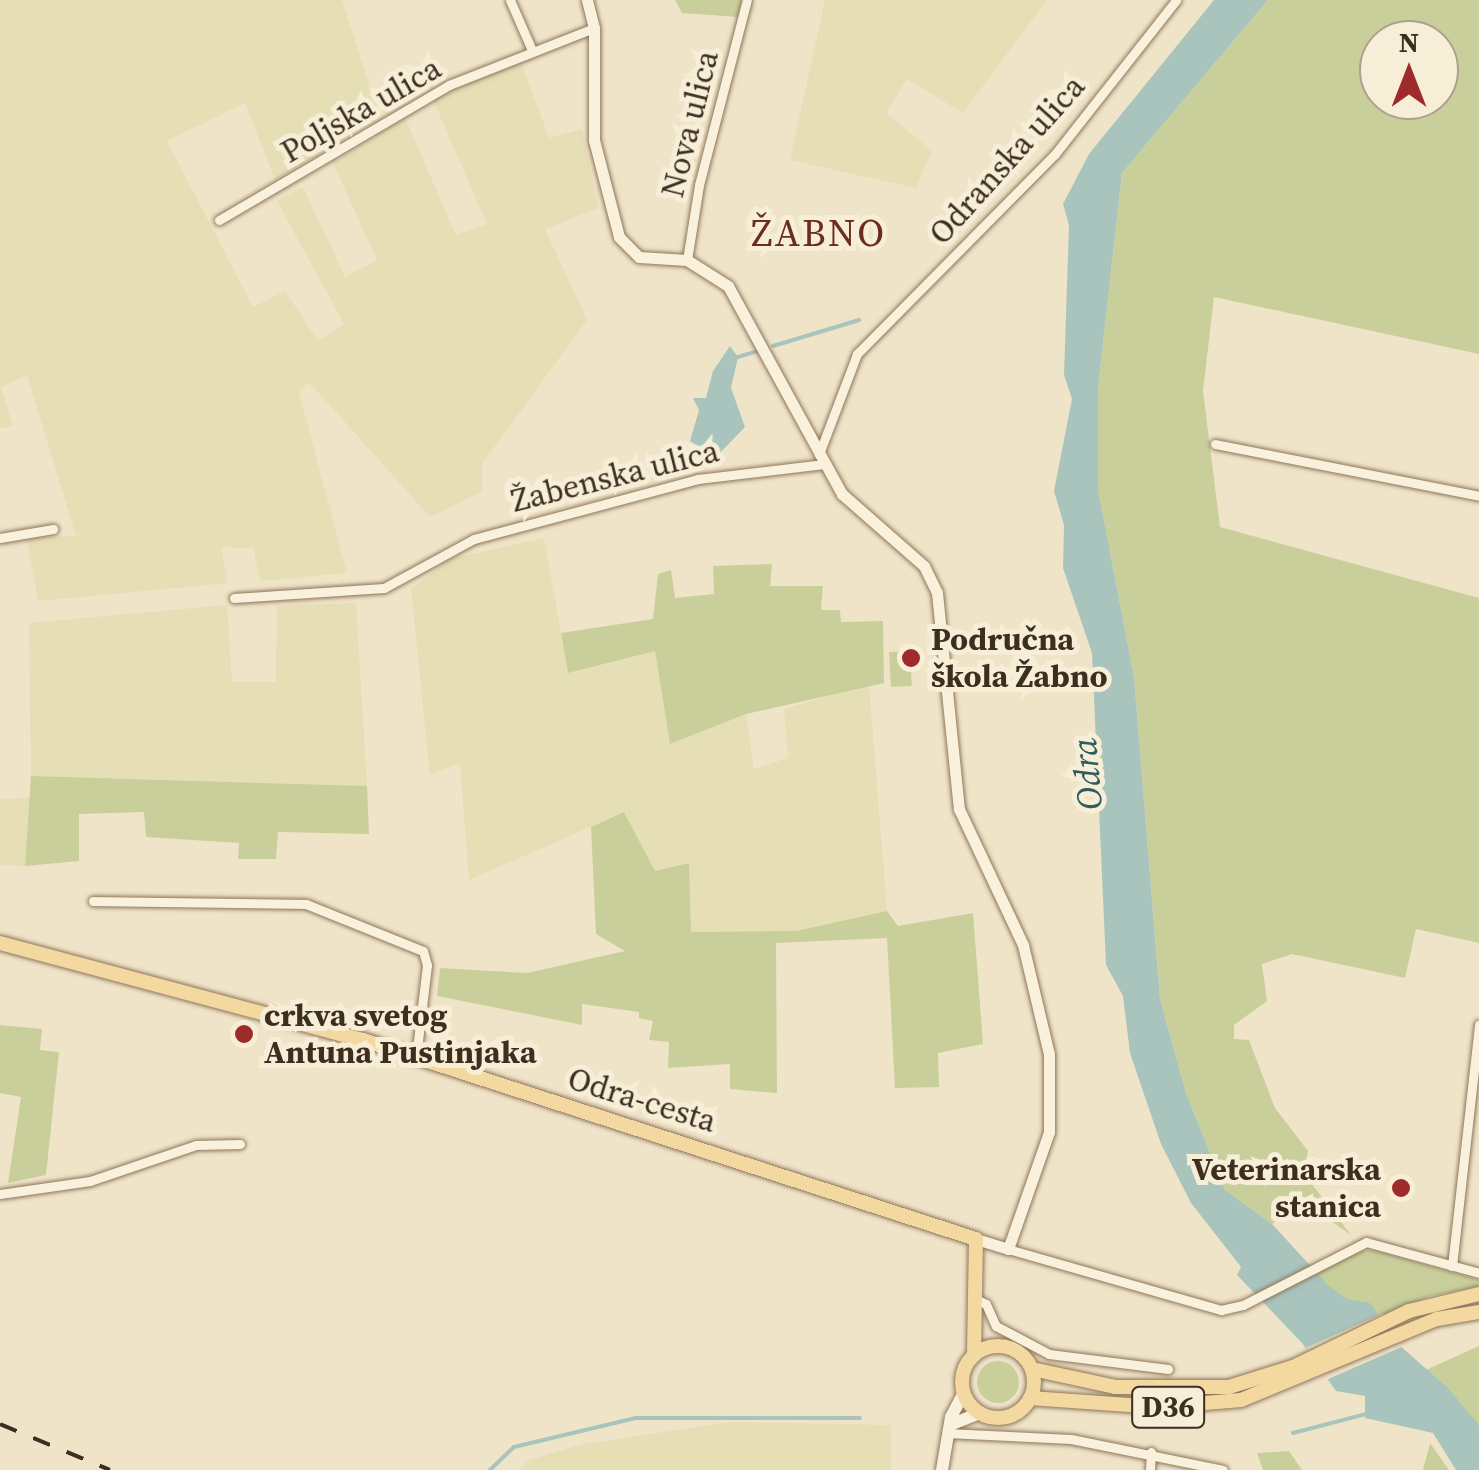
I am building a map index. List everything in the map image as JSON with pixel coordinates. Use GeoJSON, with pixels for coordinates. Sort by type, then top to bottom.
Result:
{"type":"FeatureCollection","features":[{"type":"Feature","properties":{"kind":"main road","name":"Odra-cesta"},"geometry":{"type":"LineString","coordinates":[[0,943],[416,1056],[976,1239]]}},
{"type":"Feature","properties":{"kind":"main road"},"geometry":{"type":"LineString","coordinates":[[942,1470],[948,1430],[964,1393],[964,1370],[974,1355],[970,1297],[976,1239]]}},
{"type":"Feature","properties":{"kind":"main road","name":"D36"},"geometry":{"type":"LineString","coordinates":[[1032,1369],[1160,1391],[1229,1386],[1298,1373],[1409,1312],[1479,1294]]}},
{"type":"Feature","properties":{"kind":"main road","name":"D36"},"geometry":{"type":"LineString","coordinates":[[980,1413],[1012,1415],[1030,1398],[1203,1406],[1420,1326],[1479,1312]]}},
{"type":"Feature","properties":{"kind":"main road"},"geometry":{"type":"LineString","coordinates":[[974,1317],[1032,1369],[1030,1398]]}},
{"type":"Feature","properties":{"kind":"main road"},"geometry":{"type":"LineString","coordinates":[[974,1355],[1006,1347]]}},
{"type":"Feature","properties":{"kind":"main road"},"geometry":{"type":"LineString","coordinates":[[948,1430],[980,1413],[964,1393]]}},
{"type":"Feature","properties":{"kind":"street"},"geometry":{"type":"LineString","coordinates":[[510,0],[531,48]]}},
{"type":"Feature","properties":{"kind":"street"},"geometry":{"type":"LineString","coordinates":[[587,0],[594,28],[594,140],[618,236],[646,259],[687,260],[728,286],[822,459],[859,513],[932,579],[960,809],[1037,988],[1051,1098],[1044,1150],[1008,1249]]}},
{"type":"Feature","properties":{"kind":"street","name":"Nova ulica"},"geometry":{"type":"LineString","coordinates":[[687,260],[702,168],[746,0]]}},
{"type":"Feature","properties":{"kind":"street","name":"Odranska ulica"},"geometry":{"type":"LineString","coordinates":[[822,459],[857,354],[1055,154],[1176,0]]}},
{"type":"Feature","properties":{"kind":"street","name":"Poljska ulica"},"geometry":{"type":"LineString","coordinates":[[219,220],[449,85],[531,48],[594,28]]}},
{"type":"Feature","properties":{"kind":"street"},"geometry":{"type":"LineString","coordinates":[[1215,444],[1479,496]]}},
{"type":"Feature","properties":{"kind":"street","name":"Žabenska ulica"},"geometry":{"type":"LineString","coordinates":[[234,598],[384,588],[474,540],[698,479],[822,459]]}},
{"type":"Feature","properties":{"kind":"street"},"geometry":{"type":"LineString","coordinates":[[0,538],[53,529]]}},
{"type":"Feature","properties":{"kind":"street"},"geometry":{"type":"LineString","coordinates":[[93,901],[306,904],[423,951],[428,965],[416,1056]]}},
{"type":"Feature","properties":{"kind":"street"},"geometry":{"type":"LineString","coordinates":[[1479,1025],[1452,1266],[1479,1273]]}},
{"type":"Feature","properties":{"kind":"street"},"geometry":{"type":"LineString","coordinates":[[0,1194],[90,1180],[196,1145],[240,1144]]}},
{"type":"Feature","properties":{"kind":"street","name":"Odra-cesta"},"geometry":{"type":"LineString","coordinates":[[976,1239],[1194,1305],[1242,1305],[1342,1249],[1376,1242],[1452,1266]]}},
{"type":"Feature","properties":{"kind":"street"},"geometry":{"type":"LineString","coordinates":[[970,1297],[986,1304],[996,1326],[1048,1354],[1168,1369]]}},
{"type":"Feature","properties":{"kind":"street"},"geometry":{"type":"LineString","coordinates":[[948,1430],[1070,1439],[1151,1452],[1223,1470]]}},
{"type":"Feature","properties":{"kind":"street"},"geometry":{"type":"LineString","coordinates":[[1150,1470],[1151,1452]]}},
{"type":"Feature","properties":{"kind":"shaded area"},"geometry":{"type":"Polygon","coordinates":[[[0,0],[342,0],[380,118],[275,180],[245,103],[167,141],[253,307],[285,291],[318,341],[344,324],[277,201],[303,187],[345,277],[377,260],[333,163],[405,118],[456,235],[487,224],[433,100],[520,59],[549,138],[582,129],[598,208],[545,229],[587,320],[482,464],[482,492],[430,517],[309,382],[299,392],[347,573],[260,581],[253,548],[221,547],[228,583],[38,601],[27,538],[76,536],[27,375],[1,387],[13,426],[0,428],[0,0]]]}},
{"type":"Feature","properties":{"kind":"shaded area"},"geometry":{"type":"Polygon","coordinates":[[[825,0],[1047,0],[963,113],[907,79],[886,113],[932,151],[916,188],[790,160],[825,0]]]}},
{"type":"Feature","properties":{"kind":"shaded area"},"geometry":{"type":"Polygon","coordinates":[[[544,538],[568,673],[655,651],[670,744],[746,714],[754,769],[788,758],[784,709],[869,684],[887,911],[796,931],[691,932],[689,863],[655,871],[624,812],[469,880],[460,763],[430,775],[411,589],[450,559],[544,538]]]}},
{"type":"Feature","properties":{"kind":"shaded area"},"geometry":{"type":"Polygon","coordinates":[[[356,603],[367,786],[31,776],[29,623],[227,605],[232,682],[276,682],[277,606],[356,603]]]}},
{"type":"Feature","properties":{"kind":"shaded area"},"geometry":{"type":"Polygon","coordinates":[[[30,798],[25,866],[0,865],[0,799],[30,798]]]}},
{"type":"Feature","properties":{"kind":"shaded area"},"geometry":{"type":"Polygon","coordinates":[[[731,1422],[891,1425],[891,1470],[519,1470],[529,1460],[583,1444],[731,1422]]]}},
{"type":"Feature","properties":{"kind":"green space"},"geometry":{"type":"Polygon","coordinates":[[[675,0],[742,0],[738,17],[682,13],[675,0]]]}},
{"type":"Feature","properties":{"kind":"green space"},"geometry":{"type":"Polygon","coordinates":[[[1268,0],[1479,0],[1479,354],[1214,297],[1203,391],[1220,527],[1479,598],[1479,943],[1416,929],[1405,978],[1292,954],[1262,964],[1267,1001],[1234,1025],[1234,1039],[1249,1040],[1275,1108],[1308,1151],[1305,1165],[1314,1187],[1351,1235],[1301,1200],[1272,1224],[1225,1190],[1186,1093],[1160,999],[1134,677],[1098,489],[1098,388],[1122,173],[1268,0]]]}},
{"type":"Feature","properties":{"kind":"green space"},"geometry":{"type":"Polygon","coordinates":[[[772,564],[770,586],[823,586],[821,610],[840,610],[841,622],[883,621],[884,683],[746,714],[670,744],[655,651],[568,673],[561,633],[653,619],[658,574],[671,570],[675,598],[714,594],[713,566],[772,564]]]}},
{"type":"Feature","properties":{"kind":"green space"},"geometry":{"type":"Polygon","coordinates":[[[910,651],[912,686],[891,687],[889,652],[910,651]]]}},
{"type":"Feature","properties":{"kind":"green space"},"geometry":{"type":"Polygon","coordinates":[[[31,776],[367,786],[369,834],[278,832],[276,859],[238,859],[239,843],[146,837],[144,812],[79,814],[79,861],[25,866],[31,776]]]}},
{"type":"Feature","properties":{"kind":"green space"},"geometry":{"type":"Polygon","coordinates":[[[624,812],[655,871],[689,863],[691,932],[796,931],[887,911],[898,926],[973,913],[983,1044],[938,1053],[939,1087],[895,1088],[887,938],[776,943],[777,1093],[730,1089],[730,1064],[668,1068],[669,1042],[649,1040],[653,1021],[639,1018],[639,1012],[582,1004],[582,1025],[437,996],[440,968],[527,973],[625,951],[596,934],[591,827],[624,812]]]}},
{"type":"Feature","properties":{"kind":"green space"},"geometry":{"type":"Polygon","coordinates":[[[0,1025],[42,1029],[40,1050],[59,1052],[46,1175],[8,1183],[21,1097],[0,1093],[0,1025]]]}},
{"type":"Feature","properties":{"kind":"green space"},"geometry":{"type":"Polygon","coordinates":[[[1374,1250],[1479,1280],[1479,1286],[1430,1296],[1356,1326],[1304,1278],[1352,1252],[1374,1250]]]}},
{"type":"Feature","properties":{"kind":"green space"},"geometry":{"type":"Polygon","coordinates":[[[1479,1346],[1479,1441],[1417,1374],[1479,1346]]]}},
{"type":"Feature","properties":{"kind":"green space"},"geometry":{"type":"Polygon","coordinates":[[[998,1361],[1013,1367],[1019,1382],[1013,1397],[998,1403],[983,1397],[977,1382],[983,1367],[998,1361]]]}},
{"type":"Feature","properties":{"kind":"green space"},"geometry":{"type":"Polygon","coordinates":[[[1430,1443],[1449,1470],[1423,1470],[1430,1443]]]}},
{"type":"Feature","properties":{"kind":"green space"},"geometry":{"type":"Polygon","coordinates":[[[1289,1451],[1302,1470],[1263,1470],[1257,1453],[1289,1451]]]}},
{"type":"Feature","properties":{"kind":"water"},"geometry":{"type":"Polygon","coordinates":[[[1214,0],[1268,0],[1122,173],[1098,388],[1098,489],[1134,677],[1160,999],[1186,1093],[1225,1190],[1272,1224],[1329,1286],[1347,1299],[1370,1303],[1398,1344],[1449,1389],[1479,1425],[1479,1470],[1456,1470],[1433,1433],[1365,1418],[1365,1396],[1336,1391],[1302,1343],[1237,1275],[1241,1267],[1191,1203],[1161,1144],[1130,1053],[1123,996],[1106,965],[1092,653],[1063,568],[1064,525],[1054,491],[1072,399],[1064,375],[1069,225],[1063,204],[1089,154],[1214,0]]]}},
{"type":"Feature","properties":{"kind":"water"},"geometry":{"type":"Polygon","coordinates":[[[730,346],[738,357],[731,388],[745,427],[716,457],[690,441],[699,410],[693,398],[706,398],[713,371],[730,346]]]}},
{"type":"Feature","properties":{"kind":"pier"},"geometry":{"type":"Polygon","coordinates":[[[1383,1313],[1406,1345],[1326,1380],[1301,1350],[1383,1313]]]}},
{"type":"Feature","properties":{"kind":"waterway"},"geometry":{"type":"LineString","coordinates":[[773,346],[859,320]]}},
{"type":"Feature","properties":{"kind":"waterway"},"geometry":{"type":"LineString","coordinates":[[738,357],[758,351]]}},
{"type":"Feature","properties":{"kind":"waterway"},"geometry":{"type":"LineString","coordinates":[[1293,1433],[1366,1414]]}},
{"type":"Feature","properties":{"kind":"waterway"},"geometry":{"type":"LineString","coordinates":[[490,1470],[514,1447],[636,1418],[860,1418]]}},
{"type":"Feature","properties":{"kind":"railway"},"geometry":{"type":"LineString","coordinates":[[0,1424],[110,1470]]}},
{"type":"Feature","properties":{"kind":"place","name":"Područna škola Žabno"},"geometry":{"type":"Point","coordinates":[911,658]}},
{"type":"Feature","properties":{"kind":"place","name":"crkva svetog Antuna Pustinjaka"},"geometry":{"type":"Point","coordinates":[244,1034]}},
{"type":"Feature","properties":{"kind":"place","name":"Veterinarska stanica"},"geometry":{"type":"Point","coordinates":[1401,1188]}},
{"type":"Feature","properties":{"kind":"district","name":"ŽABNO"},"geometry":{"type":"Point","coordinates":[819,234]}},
{"type":"Feature","properties":{"kind":"water label","name":"Odra"},"geometry":{"type":"Point","coordinates":[1087,774]}}]}
